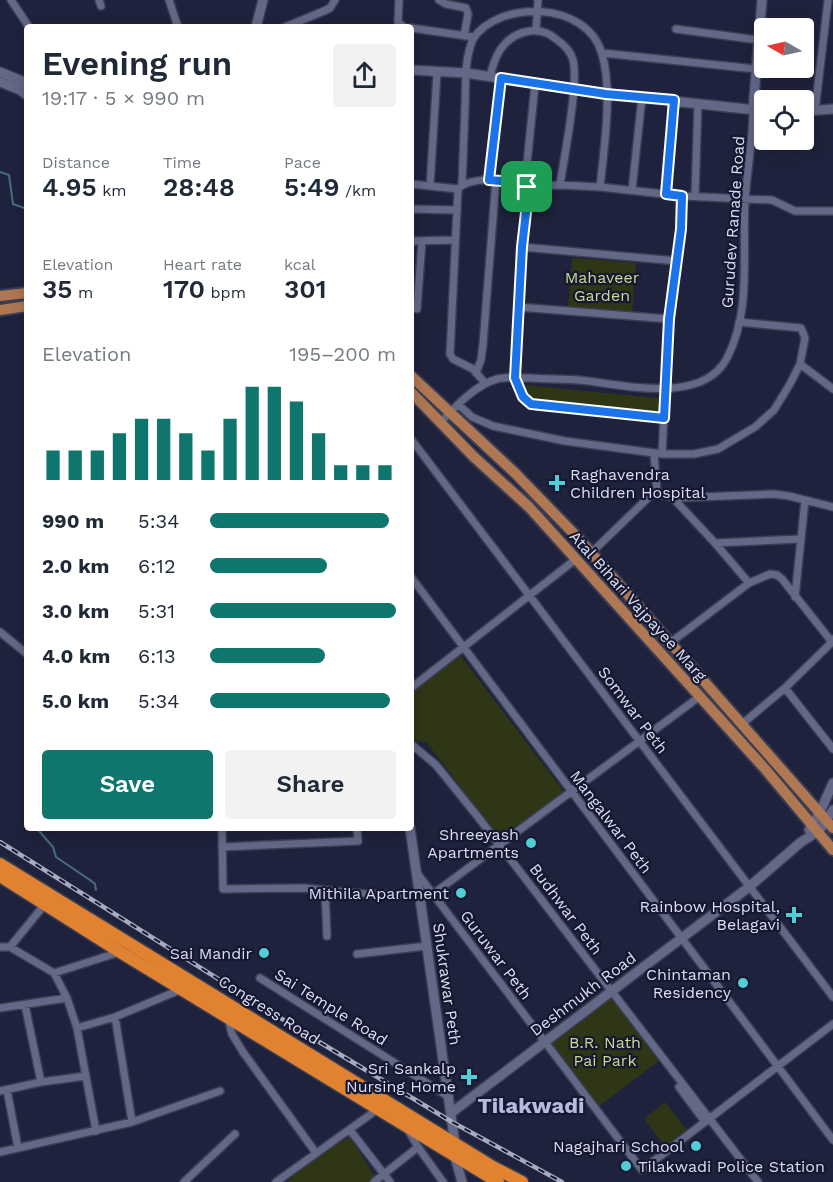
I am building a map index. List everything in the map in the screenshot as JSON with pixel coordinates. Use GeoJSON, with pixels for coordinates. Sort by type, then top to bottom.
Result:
{"type":"FeatureCollection","features":[{"type":"Feature","properties":{"kind":"highway","name":"Congress Road"},"geometry":{"type":"LineString","coordinates":[[0,864],[187,985],[455,1150],[474,1169],[498,1182]]}},
{"type":"Feature","properties":{"kind":"highway","name":"Congress Road"},"geometry":{"type":"LineString","coordinates":[[0,876],[120,951],[187,985],[228,1017],[405,1126],[522,1182]]}},
{"type":"Feature","properties":{"kind":"main road"},"geometry":{"type":"LineString","coordinates":[[0,296],[24,293]]}},
{"type":"Feature","properties":{"kind":"main road"},"geometry":{"type":"LineString","coordinates":[[0,310],[24,306]]}},
{"type":"Feature","properties":{"kind":"main road","name":"Atal Bihari Vajpayee Marg"},"geometry":{"type":"LineString","coordinates":[[414,379],[515,473],[591,553],[827,820]]}},
{"type":"Feature","properties":{"kind":"main road","name":"Atal Bihari Vajpayee Marg"},"geometry":{"type":"LineString","coordinates":[[414,395],[440,423],[529,507],[816,827],[833,850]]}},
{"type":"Feature","properties":{"kind":"street"},"geometry":{"type":"LineString","coordinates":[[11,0],[27,24]]}},
{"type":"Feature","properties":{"kind":"street"},"geometry":{"type":"LineString","coordinates":[[169,0],[177,24]]}},
{"type":"Feature","properties":{"kind":"street"},"geometry":{"type":"LineString","coordinates":[[257,24],[263,0]]}},
{"type":"Feature","properties":{"kind":"street"},"geometry":{"type":"LineString","coordinates":[[292,24],[330,8],[335,0]]}},
{"type":"Feature","properties":{"kind":"street"},"geometry":{"type":"LineString","coordinates":[[399,0],[398,22],[400,24]]}},
{"type":"Feature","properties":{"kind":"street"},"geometry":{"type":"LineString","coordinates":[[443,2],[454,0]]}},
{"type":"Feature","properties":{"kind":"street"},"geometry":{"type":"LineString","coordinates":[[760,18],[762,0]]}},
{"type":"Feature","properties":{"kind":"street"},"geometry":{"type":"LineString","coordinates":[[828,0],[814,111],[833,110]]}},
{"type":"Feature","properties":{"kind":"street"},"geometry":{"type":"LineString","coordinates":[[443,2],[466,8],[468,14],[464,36]]}},
{"type":"Feature","properties":{"kind":"street"},"geometry":{"type":"LineString","coordinates":[[529,3],[538,2],[556,8],[581,22],[593,36],[602,53],[606,94],[600,187]]}},
{"type":"Feature","properties":{"kind":"street"},"geometry":{"type":"LineString","coordinates":[[536,30],[538,2]]}},
{"type":"Feature","properties":{"kind":"street"},"geometry":{"type":"LineString","coordinates":[[440,423],[485,383],[476,373],[465,364],[453,359],[450,354],[454,240],[460,187],[468,56],[474,37],[480,28],[505,7]]}},
{"type":"Feature","properties":{"kind":"street"},"geometry":{"type":"LineString","coordinates":[[414,28],[474,37]]}},
{"type":"Feature","properties":{"kind":"street"},"geometry":{"type":"LineString","coordinates":[[676,29],[754,39]]}},
{"type":"Feature","properties":{"kind":"street"},"geometry":{"type":"LineString","coordinates":[[490,76],[499,51],[519,34],[536,30],[548,33],[570,52],[575,71],[560,185]]}},
{"type":"Feature","properties":{"kind":"street"},"geometry":{"type":"LineString","coordinates":[[602,53],[754,69]]}},
{"type":"Feature","properties":{"kind":"street"},"geometry":{"type":"LineString","coordinates":[[414,70],[466,73],[606,94],[753,110],[755,78]]}},
{"type":"Feature","properties":{"kind":"street"},"geometry":{"type":"LineString","coordinates":[[0,72],[24,82]]}},
{"type":"Feature","properties":{"kind":"street"},"geometry":{"type":"LineString","coordinates":[[430,186],[437,73]]}},
{"type":"Feature","properties":{"kind":"street"},"geometry":{"type":"LineString","coordinates":[[476,373],[481,360],[483,344],[492,180],[501,78]]}},
{"type":"Feature","properties":{"kind":"street"},"geometry":{"type":"LineString","coordinates":[[0,82],[24,93]]}},
{"type":"Feature","properties":{"kind":"street"},"geometry":{"type":"LineString","coordinates":[[535,84],[526,185],[528,195],[522,247],[515,378],[523,397],[531,404],[664,418]]}},
{"type":"Feature","properties":{"kind":"street"},"geometry":{"type":"LineString","coordinates":[[632,190],[642,97]]}},
{"type":"Feature","properties":{"kind":"street"},"geometry":{"type":"LineString","coordinates":[[666,194],[674,100]]}},
{"type":"Feature","properties":{"kind":"street"},"geometry":{"type":"LineString","coordinates":[[695,196],[698,103]]}},
{"type":"Feature","properties":{"kind":"street","name":"Gurudev Ranade Road"},"geometry":{"type":"LineString","coordinates":[[485,383],[500,378],[577,380],[666,390],[701,381],[719,370],[727,358],[739,322],[742,302],[745,198],[753,110]]}},
{"type":"Feature","properties":{"kind":"street"},"geometry":{"type":"LineString","coordinates":[[414,184],[460,187],[492,180],[526,185],[600,187],[682,196],[745,198],[778,201],[789,210],[795,211],[833,211]]}},
{"type":"Feature","properties":{"kind":"street"},"geometry":{"type":"LineString","coordinates":[[657,493],[658,453],[666,390],[669,319],[677,261],[682,196]]}},
{"type":"Feature","properties":{"kind":"street"},"geometry":{"type":"LineString","coordinates":[[414,209],[456,210]]}},
{"type":"Feature","properties":{"kind":"street"},"geometry":{"type":"LineString","coordinates":[[414,241],[454,240]]}},
{"type":"Feature","properties":{"kind":"street"},"geometry":{"type":"LineString","coordinates":[[417,309],[422,241]]}},
{"type":"Feature","properties":{"kind":"street"},"geometry":{"type":"LineString","coordinates":[[522,247],[677,261]]}},
{"type":"Feature","properties":{"kind":"street"},"geometry":{"type":"LineString","coordinates":[[518,306],[669,319]]}},
{"type":"Feature","properties":{"kind":"street"},"geometry":{"type":"LineString","coordinates":[[459,405],[472,417],[493,426],[565,441],[658,453],[694,454],[718,449],[755,428],[774,410],[800,364],[805,338],[801,328],[739,322]]}},
{"type":"Feature","properties":{"kind":"street"},"geometry":{"type":"LineString","coordinates":[[800,364],[833,389]]}},
{"type":"Feature","properties":{"kind":"street","name":"Somwar Peth"},"geometry":{"type":"LineString","coordinates":[[414,443],[833,997]]}},
{"type":"Feature","properties":{"kind":"street"},"geometry":{"type":"LineString","coordinates":[[591,553],[651,495],[657,493],[673,498],[774,494],[833,507]]}},
{"type":"Feature","properties":{"kind":"street"},"geometry":{"type":"LineString","coordinates":[[673,498],[716,543],[749,583]]}},
{"type":"Feature","properties":{"kind":"street"},"geometry":{"type":"LineString","coordinates":[[795,597],[805,500]]}},
{"type":"Feature","properties":{"kind":"street"},"geometry":{"type":"LineString","coordinates":[[716,543],[800,539]]}},
{"type":"Feature","properties":{"kind":"street"},"geometry":{"type":"LineString","coordinates":[[414,686],[576,559]]}},
{"type":"Feature","properties":{"kind":"street"},"geometry":{"type":"LineString","coordinates":[[670,643],[749,583],[764,575],[777,575],[832,640],[784,688],[742,724]]}},
{"type":"Feature","properties":{"kind":"street","name":"Mangalwar Peth"},"geometry":{"type":"LineString","coordinates":[[414,581],[833,1140]]}},
{"type":"Feature","properties":{"kind":"street"},"geometry":{"type":"LineString","coordinates":[[0,632],[24,652]]}},
{"type":"Feature","properties":{"kind":"street"},"geometry":{"type":"LineString","coordinates":[[784,688],[833,749]]}},
{"type":"Feature","properties":{"kind":"street"},"geometry":{"type":"LineString","coordinates":[[433,894],[699,697]]}},
{"type":"Feature","properties":{"kind":"street","name":"Budhwar Peth"},"geometry":{"type":"LineString","coordinates":[[414,747],[436,765],[500,844],[706,1118],[758,1182]]}},
{"type":"Feature","properties":{"kind":"street"},"geometry":{"type":"LineString","coordinates":[[827,820],[833,783]]}},
{"type":"Feature","properties":{"kind":"street"},"geometry":{"type":"LineString","coordinates":[[816,827],[827,820],[833,810]]}},
{"type":"Feature","properties":{"kind":"street","name":"Deshmukh Road"},"geometry":{"type":"LineString","coordinates":[[451,1113],[749,887],[816,827]]}},
{"type":"Feature","properties":{"kind":"street"},"geometry":{"type":"LineString","coordinates":[[222,831],[223,889],[304,888],[366,894],[419,894]]}},
{"type":"Feature","properties":{"kind":"street"},"geometry":{"type":"LineString","coordinates":[[222,847],[358,841],[357,831]]}},
{"type":"Feature","properties":{"kind":"street","name":"Shukrawar Peth"},"geometry":{"type":"LineString","coordinates":[[410,831],[455,1150],[462,1182]]}},
{"type":"Feature","properties":{"kind":"street","name":"Guruwar Peth"},"geometry":{"type":"LineString","coordinates":[[416,872],[642,1170],[706,1118]]}},
{"type":"Feature","properties":{"kind":"street"},"geometry":{"type":"LineString","coordinates":[[325,890],[327,936]]}},
{"type":"Feature","properties":{"kind":"street"},"geometry":{"type":"LineString","coordinates":[[10,947],[45,904]]}},
{"type":"Feature","properties":{"kind":"street"},"geometry":{"type":"LineString","coordinates":[[357,954],[427,946]]}},
{"type":"Feature","properties":{"kind":"street"},"geometry":{"type":"LineString","coordinates":[[0,947],[10,947],[54,973],[67,998],[77,1028],[96,1131]]}},
{"type":"Feature","properties":{"kind":"street"},"geometry":{"type":"LineString","coordinates":[[54,973],[120,951]]}},
{"type":"Feature","properties":{"kind":"street","name":"Sai Temple Road"},"geometry":{"type":"LineString","coordinates":[[260,978],[449,1097]]}},
{"type":"Feature","properties":{"kind":"street"},"geometry":{"type":"LineString","coordinates":[[77,1028],[115,1017],[187,985]]}},
{"type":"Feature","properties":{"kind":"street"},"geometry":{"type":"LineString","coordinates":[[0,1008],[67,998]]}},
{"type":"Feature","properties":{"kind":"street"},"geometry":{"type":"LineString","coordinates":[[25,1005],[41,1082]]}},
{"type":"Feature","properties":{"kind":"street"},"geometry":{"type":"LineString","coordinates":[[115,1017],[132,1122]]}},
{"type":"Feature","properties":{"kind":"street"},"geometry":{"type":"LineString","coordinates":[[228,1017],[232,1034],[243,1052],[316,1153]]}},
{"type":"Feature","properties":{"kind":"street"},"geometry":{"type":"LineString","coordinates":[[679,1087],[706,1118],[833,1024]]}},
{"type":"Feature","properties":{"kind":"street"},"geometry":{"type":"LineString","coordinates":[[18,1148],[3,1091],[41,1082],[86,1076]]}},
{"type":"Feature","properties":{"kind":"street"},"geometry":{"type":"LineString","coordinates":[[0,1152],[132,1122],[220,1091]]}},
{"type":"Feature","properties":{"kind":"street"},"geometry":{"type":"LineString","coordinates":[[276,1182],[378,1109]]}},
{"type":"Feature","properties":{"kind":"street"},"geometry":{"type":"LineString","coordinates":[[405,1126],[443,1182]]}},
{"type":"Feature","properties":{"kind":"street"},"geometry":{"type":"LineString","coordinates":[[350,1130],[390,1182]]}},
{"type":"Feature","properties":{"kind":"street"},"geometry":{"type":"LineString","coordinates":[[184,1182],[193,1179],[235,1134]]}},
{"type":"Feature","properties":{"kind":"street"},"geometry":{"type":"LineString","coordinates":[[374,1182],[418,1147]]}},
{"type":"Feature","properties":{"kind":"street"},"geometry":{"type":"LineString","coordinates":[[474,1169],[484,1182]]}},
{"type":"Feature","properties":{"kind":"green space","name":"Mahaveer Garden"},"geometry":{"type":"Polygon","coordinates":[[[572,258],[636,263],[632,314],[568,308],[572,258]]]}},
{"type":"Feature","properties":{"kind":"green space"},"geometry":{"type":"Polygon","coordinates":[[[525,385],[658,398],[659,418],[532,401],[525,385]]]}},
{"type":"Feature","properties":{"kind":"green space"},"geometry":{"type":"Polygon","coordinates":[[[460,655],[565,793],[502,841],[427,743],[414,738],[414,691],[460,655]]]}},
{"type":"Feature","properties":{"kind":"green space","name":"B.R. Nath Pai Park"},"geometry":{"type":"Polygon","coordinates":[[[612,996],[660,1060],[598,1107],[550,1042],[612,996]]]}},
{"type":"Feature","properties":{"kind":"green space"},"geometry":{"type":"Polygon","coordinates":[[[665,1102],[687,1131],[666,1148],[644,1119],[665,1102]]]}},
{"type":"Feature","properties":{"kind":"green space"},"geometry":{"type":"Polygon","coordinates":[[[350,1137],[376,1178],[371,1182],[287,1182],[312,1156],[350,1137]]]}},
{"type":"Feature","properties":{"kind":"waterway"},"geometry":{"type":"LineString","coordinates":[[0,172],[9,175],[13,204],[24,208]]}},
{"type":"Feature","properties":{"kind":"waterway"},"geometry":{"type":"LineString","coordinates":[[39,831],[53,847],[56,857],[95,884],[96,890]]}},
{"type":"Feature","properties":{"kind":"railway"},"geometry":{"type":"LineString","coordinates":[[0,842],[306,1034],[452,1122],[562,1182]]}},
{"type":"Feature","properties":{"kind":"place","name":"Raghavendra Children Hospital"},"geometry":{"type":"Point","coordinates":[557,483]}},
{"type":"Feature","properties":{"kind":"place","name":"Shreeyash Apartments"},"geometry":{"type":"Point","coordinates":[531,843]}},
{"type":"Feature","properties":{"kind":"place","name":"Mithila Apartment"},"geometry":{"type":"Point","coordinates":[461,893]}},
{"type":"Feature","properties":{"kind":"place","name":"Rainbow Hospital, Belagavi"},"geometry":{"type":"Point","coordinates":[794,915]}},
{"type":"Feature","properties":{"kind":"place","name":"Sai Mandir"},"geometry":{"type":"Point","coordinates":[264,953]}},
{"type":"Feature","properties":{"kind":"place","name":"Chintaman Residency"},"geometry":{"type":"Point","coordinates":[743,983]}},
{"type":"Feature","properties":{"kind":"place","name":"Sri Sankalp Nursing Home"},"geometry":{"type":"Point","coordinates":[469,1077]}},
{"type":"Feature","properties":{"kind":"place","name":"Nagajhari School"},"geometry":{"type":"Point","coordinates":[696,1146]}},
{"type":"Feature","properties":{"kind":"place","name":"Tilakwadi Police Station"},"geometry":{"type":"Point","coordinates":[626,1166]}},
{"type":"Feature","properties":{"kind":"district","name":"Tilakwadi"},"geometry":{"type":"Point","coordinates":[531,1105]}},
{"type":"Feature","properties":{"kind":"route"},"geometry":{"type":"LineString","coordinates":[[501,78],[606,94],[674,100],[666,194],[682,196],[681,229],[669,319],[664,418],[531,404],[523,397],[515,378],[527,187],[525,183],[489,180],[501,78]]}}]}
